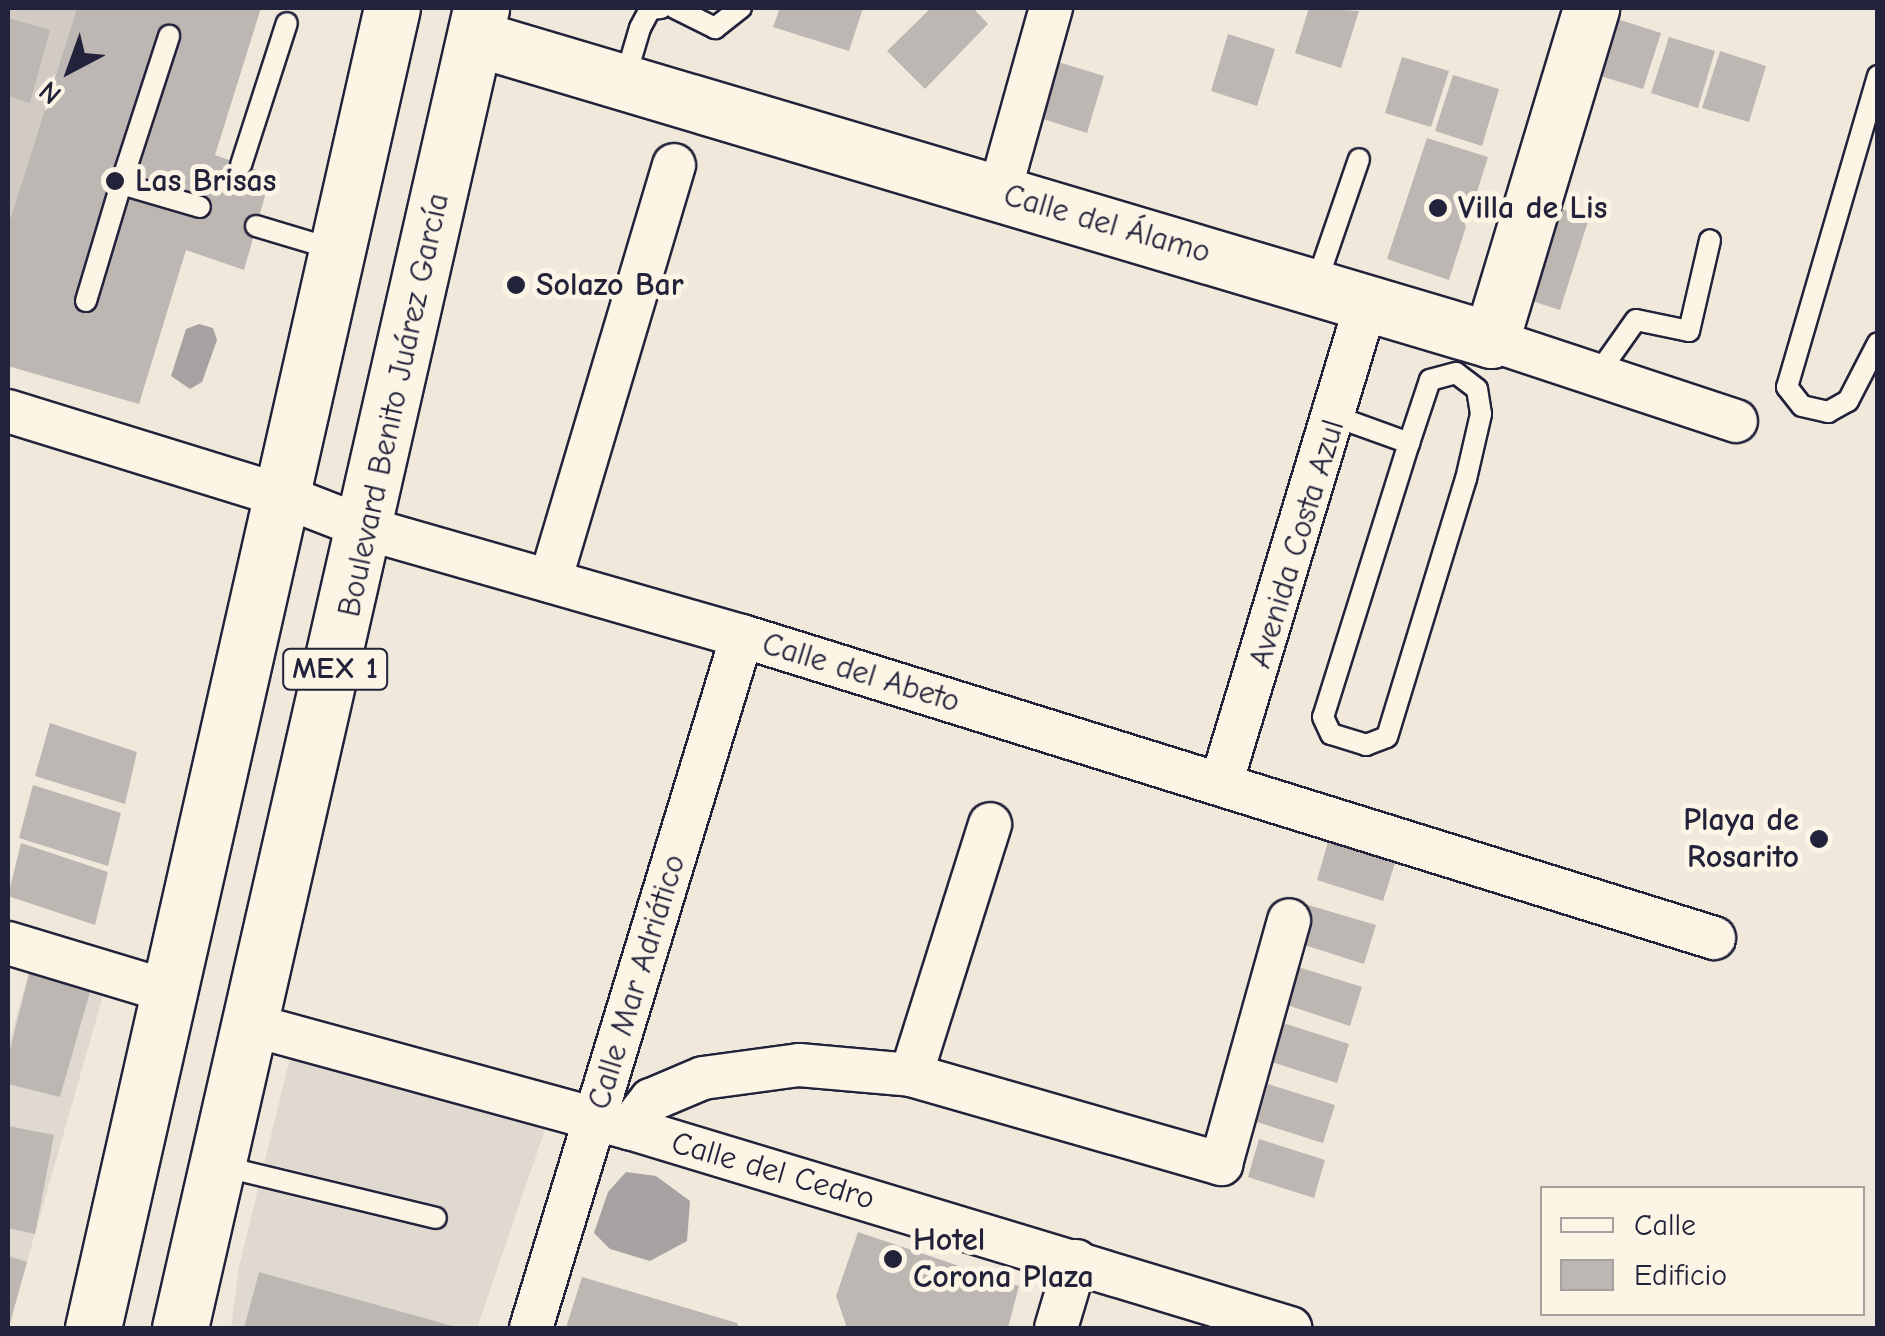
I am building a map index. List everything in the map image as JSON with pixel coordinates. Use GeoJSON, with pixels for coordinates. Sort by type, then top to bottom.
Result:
{"type":"FeatureCollection","features":[{"type":"Feature","properties":{"kind":"main road","name":"MEX 1"},"geometry":{"type":"LineString","coordinates":[[93,1328],[392,8]]}},
{"type":"Feature","properties":{"kind":"main road"},"geometry":{"type":"LineString","coordinates":[[1491,340],[1591,8]]}},
{"type":"Feature","properties":{"kind":"main road","name":"Calle del Álamo"},"geometry":{"type":"LineString","coordinates":[[478,23],[624,82],[1316,284],[1491,340]]}},
{"type":"Feature","properties":{"kind":"main road","name":"Boulevard Benito Juárez García"},"geometry":{"type":"LineString","coordinates":[[180,1328],[368,529],[478,23]]}},
{"type":"Feature","properties":{"kind":"street"},"geometry":{"type":"LineString","coordinates":[[999,194],[1051,8]]}},
{"type":"Feature","properties":{"kind":"street"},"geometry":{"type":"LineString","coordinates":[[550,582],[674,165]]}},
{"type":"Feature","properties":{"kind":"street","name":"Avenida Costa Azul"},"geometry":{"type":"LineString","coordinates":[[1221,784],[1337,417],[1368,301]]}},
{"type":"Feature","properties":{"kind":"street","name":"Calle del Álamo"},"geometry":{"type":"LineString","coordinates":[[1491,340],[1736,420]]}},
{"type":"Feature","properties":{"kind":"street","name":"Calle del Abeto"},"geometry":{"type":"LineString","coordinates":[[8,411],[283,496],[368,529],[742,636],[1714,938]]}},
{"type":"Feature","properties":{"kind":"street","name":"Calle Mar Adriático"},"geometry":{"type":"LineString","coordinates":[[531,1328],[612,1124],[742,636]]}},
{"type":"Feature","properties":{"kind":"street"},"geometry":{"type":"LineString","coordinates":[[911,1075],[990,824]]}},
{"type":"Feature","properties":{"kind":"street"},"geometry":{"type":"LineString","coordinates":[[612,1124],[650,1100],[703,1078],[799,1065],[911,1075],[1220,1164],[1288,920]]}},
{"type":"Feature","properties":{"kind":"street"},"geometry":{"type":"LineString","coordinates":[[8,943],[170,992]]}},
{"type":"Feature","properties":{"kind":"street","name":"Calle del Cedro"},"geometry":{"type":"LineString","coordinates":[[252,1024],[612,1124],[1076,1260],[1290,1328]]}},
{"type":"Feature","properties":{"kind":"street"},"geometry":{"type":"LineString","coordinates":[[1056,1328],[1076,1260]]}},
{"type":"Feature","properties":{"kind":"lane"},"geometry":{"type":"LineString","coordinates":[[624,82],[640,28],[650,9],[660,8]]}},
{"type":"Feature","properties":{"kind":"lane"},"geometry":{"type":"LineString","coordinates":[[675,8],[715,28],[741,8]]}},
{"type":"Feature","properties":{"kind":"lane"},"geometry":{"type":"LineString","coordinates":[[241,164],[287,23]]}},
{"type":"Feature","properties":{"kind":"lane"},"geometry":{"type":"LineString","coordinates":[[86,301],[169,36]]}},
{"type":"Feature","properties":{"kind":"lane"},"geometry":{"type":"LineString","coordinates":[[1878,76],[1787,387],[1802,406],[1828,412],[1848,400],[1878,344]]}},
{"type":"Feature","properties":{"kind":"lane"},"geometry":{"type":"LineString","coordinates":[[1316,284],[1360,159]]}},
{"type":"Feature","properties":{"kind":"lane"},"geometry":{"type":"LineString","coordinates":[[121,184],[200,207]]}},
{"type":"Feature","properties":{"kind":"lane"},"geometry":{"type":"LineString","coordinates":[[256,226],[338,251]]}},
{"type":"Feature","properties":{"kind":"lane"},"geometry":{"type":"LineString","coordinates":[[1597,375],[1636,320],[1689,331],[1710,240]]}},
{"type":"Feature","properties":{"kind":"lane"},"geometry":{"type":"LineString","coordinates":[[1456,373],[1477,389],[1481,414],[1466,479],[1387,736],[1366,745],[1331,734],[1323,717],[1409,443],[1430,380],[1456,373]]}},
{"type":"Feature","properties":{"kind":"lane"},"geometry":{"type":"LineString","coordinates":[[1337,417],[1409,443]]}},
{"type":"Feature","properties":{"kind":"lane"},"geometry":{"type":"LineString","coordinates":[[219,1166],[436,1218]]}},
{"type":"Feature","properties":{"kind":"shaded area"},"geometry":{"type":"Polygon","coordinates":[[[8,8],[77,8],[8,226],[8,8]]]}},
{"type":"Feature","properties":{"kind":"shaded area"},"geometry":{"type":"Polygon","coordinates":[[[199,324],[213,328],[217,340],[202,382],[190,389],[171,376],[186,329],[199,324]]]}},
{"type":"Feature","properties":{"kind":"shaded area"},"geometry":{"type":"Polygon","coordinates":[[[32,962],[106,985],[8,1328],[8,1046],[32,962]]]}},
{"type":"Feature","properties":{"kind":"shaded area"},"geometry":{"type":"Polygon","coordinates":[[[294,1041],[550,1115],[477,1328],[231,1328],[239,1267],[294,1041]]]}},
{"type":"Feature","properties":{"kind":"shaded area"},"geometry":{"type":"Polygon","coordinates":[[[626,1172],[656,1176],[690,1201],[687,1241],[650,1261],[610,1249],[594,1233],[608,1192],[626,1172]]]}},
{"type":"Feature","properties":{"kind":"building","name":"Las Brisas"},"geometry":{"type":"Polygon","coordinates":[[[77,8],[261,8],[215,155],[271,175],[244,270],[186,250],[139,404],[8,366],[8,226],[77,8]]]}},
{"type":"Feature","properties":{"kind":"building"},"geometry":{"type":"Polygon","coordinates":[[[780,8],[863,8],[849,51],[773,27],[780,8]]]}},
{"type":"Feature","properties":{"kind":"building"},"geometry":{"type":"Polygon","coordinates":[[[931,8],[973,8],[988,24],[925,89],[887,51],[931,8]]]}},
{"type":"Feature","properties":{"kind":"building"},"geometry":{"type":"Polygon","coordinates":[[[1309,8],[1359,11],[1341,68],[1295,53],[1309,8]]]}},
{"type":"Feature","properties":{"kind":"building"},"geometry":{"type":"Polygon","coordinates":[[[8,18],[50,30],[30,103],[8,96],[8,18]]]}},
{"type":"Feature","properties":{"kind":"building"},"geometry":{"type":"Polygon","coordinates":[[[1614,18],[1661,33],[1643,89],[1597,75],[1614,18]]]}},
{"type":"Feature","properties":{"kind":"building"},"geometry":{"type":"Polygon","coordinates":[[[1228,34],[1275,49],[1257,106],[1211,91],[1228,34]]]}},
{"type":"Feature","properties":{"kind":"building"},"geometry":{"type":"Polygon","coordinates":[[[1669,37],[1715,51],[1698,108],[1651,93],[1669,37]]]}},
{"type":"Feature","properties":{"kind":"building"},"geometry":{"type":"Polygon","coordinates":[[[1720,51],[1766,66],[1749,122],[1702,108],[1720,51]]]}},
{"type":"Feature","properties":{"kind":"building"},"geometry":{"type":"Polygon","coordinates":[[[1402,57],[1449,71],[1431,127],[1385,113],[1402,57]]]}},
{"type":"Feature","properties":{"kind":"building"},"geometry":{"type":"Polygon","coordinates":[[[1058,62],[1104,76],[1087,133],[1040,118],[1058,62]]]}},
{"type":"Feature","properties":{"kind":"building"},"geometry":{"type":"Polygon","coordinates":[[[1453,75],[1499,89],[1482,146],[1435,131],[1453,75]]]}},
{"type":"Feature","properties":{"kind":"building","name":"Villa de Lis"},"geometry":{"type":"Polygon","coordinates":[[[1427,138],[1488,157],[1449,280],[1387,259],[1427,138]]]}},
{"type":"Feature","properties":{"kind":"building"},"geometry":{"type":"Polygon","coordinates":[[[1541,202],[1589,218],[1560,310],[1513,295],[1541,202]]]}},
{"type":"Feature","properties":{"kind":"building"},"geometry":{"type":"Polygon","coordinates":[[[50,723],[137,752],[125,804],[35,776],[50,723]]]}},
{"type":"Feature","properties":{"kind":"building"},"geometry":{"type":"Polygon","coordinates":[[[33,785],[121,813],[108,866],[19,838],[33,785]]]}},
{"type":"Feature","properties":{"kind":"building"},"geometry":{"type":"Polygon","coordinates":[[[1328,842],[1395,863],[1383,901],[1317,880],[1328,842]]]}},
{"type":"Feature","properties":{"kind":"building"},"geometry":{"type":"Polygon","coordinates":[[[21,843],[108,872],[95,925],[8,896],[21,843]]]}},
{"type":"Feature","properties":{"kind":"building"},"geometry":{"type":"Polygon","coordinates":[[[1308,905],[1376,925],[1364,964],[1298,943],[1308,905]]]}},
{"type":"Feature","properties":{"kind":"building"},"geometry":{"type":"Polygon","coordinates":[[[32,962],[93,981],[60,1097],[8,1084],[8,1058],[32,962]]]}},
{"type":"Feature","properties":{"kind":"building"},"geometry":{"type":"Polygon","coordinates":[[[1295,966],[1362,987],[1350,1026],[1284,1004],[1295,966]]]}},
{"type":"Feature","properties":{"kind":"building"},"geometry":{"type":"Polygon","coordinates":[[[1283,1023],[1349,1044],[1337,1083],[1272,1062],[1283,1023]]]}},
{"type":"Feature","properties":{"kind":"building"},"geometry":{"type":"Polygon","coordinates":[[[1268,1084],[1335,1105],[1323,1143],[1257,1122],[1268,1084]]]}},
{"type":"Feature","properties":{"kind":"building"},"geometry":{"type":"Polygon","coordinates":[[[8,1126],[54,1135],[35,1234],[8,1228],[8,1126]]]}},
{"type":"Feature","properties":{"kind":"building"},"geometry":{"type":"Polygon","coordinates":[[[1259,1139],[1325,1160],[1314,1198],[1248,1177],[1259,1139]]]}},
{"type":"Feature","properties":{"kind":"building","name":"Hotel Corona Plaza"},"geometry":{"type":"Polygon","coordinates":[[[858,1232],[1019,1286],[1008,1328],[847,1328],[836,1296],[858,1232]]]}},
{"type":"Feature","properties":{"kind":"building"},"geometry":{"type":"Polygon","coordinates":[[[8,1256],[27,1262],[9,1327],[8,1326],[8,1256]]]}},
{"type":"Feature","properties":{"kind":"building"},"geometry":{"type":"Polygon","coordinates":[[[259,1272],[456,1327],[456,1328],[244,1328],[259,1272]]]}},
{"type":"Feature","properties":{"kind":"building"},"geometry":{"type":"Polygon","coordinates":[[[582,1277],[737,1323],[739,1328],[566,1328],[582,1277]]]}},
{"type":"Feature","properties":{"kind":"place","name":"Las Brisas"},"geometry":{"type":"Point","coordinates":[115,181]}},
{"type":"Feature","properties":{"kind":"place","name":"Villa de Lis"},"geometry":{"type":"Point","coordinates":[1438,208]}},
{"type":"Feature","properties":{"kind":"place","name":"Solazo Bar"},"geometry":{"type":"Point","coordinates":[516,285]}},
{"type":"Feature","properties":{"kind":"place","name":"Playa de Rosarito"},"geometry":{"type":"Point","coordinates":[1819,839]}},
{"type":"Feature","properties":{"kind":"place","name":"Hotel Corona Plaza"},"geometry":{"type":"Point","coordinates":[893,1259]}}]}
